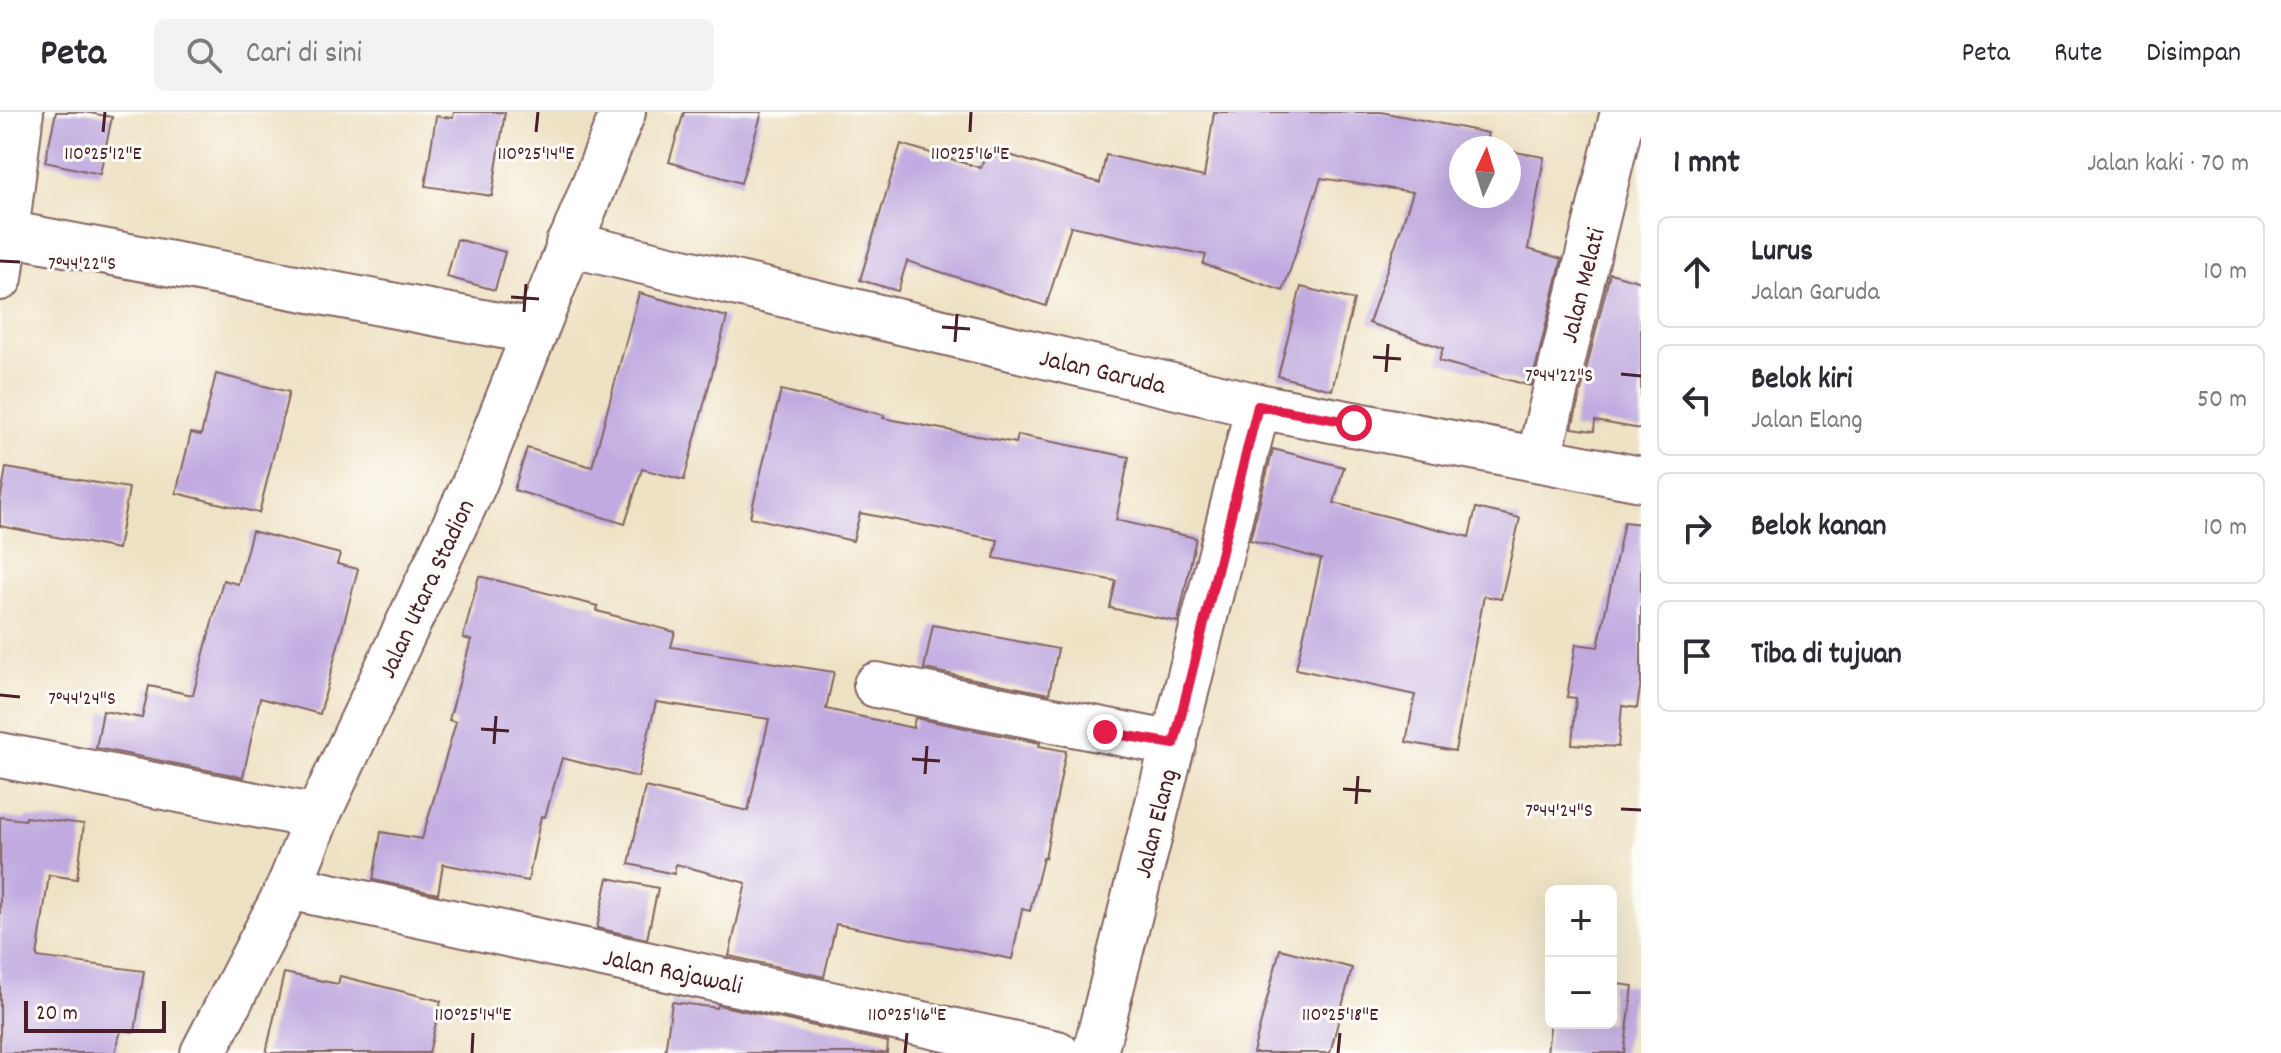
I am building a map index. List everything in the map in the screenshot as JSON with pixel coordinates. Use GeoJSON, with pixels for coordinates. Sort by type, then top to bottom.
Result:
{"type":"FeatureCollection","features":[{"type":"Feature","properties":{"kind":"street"},"geometry":{"type":"LineString","coordinates":[[0,278],[21,112]]}},
{"type":"Feature","properties":{"kind":"street","name":"Jalan Utara Stadion"},"geometry":{"type":"LineString","coordinates":[[203,1053],[289,887],[317,817],[474,484],[623,112]]}},
{"type":"Feature","properties":{"kind":"street","name":"Jalan Melati"},"geometry":{"type":"LineString","coordinates":[[1539,458],[1623,112]]}},
{"type":"Feature","properties":{"kind":"street"},"geometry":{"type":"LineString","coordinates":[[6,233],[535,332]]}},
{"type":"Feature","properties":{"kind":"street","name":"Jalan Garuda"},"geometry":{"type":"LineString","coordinates":[[568,244],[1258,406],[1641,479]]}},
{"type":"Feature","properties":{"kind":"street","name":"Jalan Elang"},"geometry":{"type":"LineString","coordinates":[[1095,1053],[1258,406]]}},
{"type":"Feature","properties":{"kind":"street"},"geometry":{"type":"LineString","coordinates":[[876,685],[1174,744]]}},
{"type":"Feature","properties":{"kind":"street"},"geometry":{"type":"LineString","coordinates":[[0,755],[317,817]]}},
{"type":"Feature","properties":{"kind":"street","name":"Jalan Rajawali"},"geometry":{"type":"LineString","coordinates":[[289,887],[1057,1053]]}},
{"type":"Feature","properties":{"kind":"building"},"geometry":{"type":"Polygon","coordinates":[[[56,112],[84,112],[112,117],[100,174],[45,162],[56,112]]]}},
{"type":"Feature","properties":{"kind":"building"},"geometry":{"type":"Polygon","coordinates":[[[454,112],[505,112],[492,196],[425,186],[436,116],[453,118],[454,112]]]}},
{"type":"Feature","properties":{"kind":"building"},"geometry":{"type":"Polygon","coordinates":[[[684,112],[762,112],[741,183],[669,162],[684,112]]]}},
{"type":"Feature","properties":{"kind":"building"},"geometry":{"type":"Polygon","coordinates":[[[1214,112],[1381,112],[1488,133],[1487,136],[1449,136],[1449,208],[1521,208],[1521,153],[1544,157],[1528,249],[1562,259],[1531,386],[1439,361],[1443,348],[1369,323],[1413,192],[1321,178],[1283,291],[1203,264],[1206,255],[1071,226],[1046,306],[907,261],[898,291],[860,280],[901,144],[981,168],[987,148],[1100,183],[1106,155],[1204,177],[1214,112]]]}},
{"type":"Feature","properties":{"kind":"building"},"geometry":{"type":"Polygon","coordinates":[[[457,239],[505,252],[495,290],[447,277],[457,239]]]}},
{"type":"Feature","properties":{"kind":"building"},"geometry":{"type":"Polygon","coordinates":[[[1610,273],[1641,282],[1641,429],[1595,421],[1594,431],[1572,428],[1610,273]]]}},
{"type":"Feature","properties":{"kind":"building"},"geometry":{"type":"Polygon","coordinates":[[[1301,287],[1354,300],[1332,390],[1278,376],[1301,287]]]}},
{"type":"Feature","properties":{"kind":"building"},"geometry":{"type":"Polygon","coordinates":[[[639,293],[727,317],[684,480],[642,469],[625,524],[514,490],[527,448],[592,467],[639,293]]]}},
{"type":"Feature","properties":{"kind":"building"},"geometry":{"type":"Polygon","coordinates":[[[216,374],[289,392],[259,513],[176,493],[191,433],[201,435],[216,374]]]}},
{"type":"Feature","properties":{"kind":"building"},"geometry":{"type":"Polygon","coordinates":[[[781,390],[884,415],[883,418],[1016,443],[1018,435],[1129,457],[1116,520],[1196,538],[1178,622],[1110,608],[1116,581],[994,558],[998,540],[860,513],[853,541],[750,517],[781,390]]]}},
{"type":"Feature","properties":{"kind":"building"},"geometry":{"type":"Polygon","coordinates":[[[1273,449],[1344,467],[1334,503],[1469,537],[1476,508],[1520,518],[1501,599],[1484,596],[1455,751],[1406,742],[1415,695],[1296,669],[1321,559],[1250,540],[1273,449]]]}},
{"type":"Feature","properties":{"kind":"building"},"geometry":{"type":"Polygon","coordinates":[[[6,468],[129,488],[118,549],[0,526],[0,501],[6,468]]]}},
{"type":"Feature","properties":{"kind":"building"},"geometry":{"type":"Polygon","coordinates":[[[1624,522],[1641,524],[1641,682],[1637,708],[1622,706],[1618,747],[1572,744],[1576,698],[1567,697],[1576,644],[1598,647],[1624,522]]]}},
{"type":"Feature","properties":{"kind":"building"},"geometry":{"type":"Polygon","coordinates":[[[252,531],[340,554],[337,564],[358,569],[320,714],[260,698],[243,777],[96,748],[103,711],[142,718],[149,686],[193,695],[223,580],[238,584],[252,531]]]}},
{"type":"Feature","properties":{"kind":"building"},"geometry":{"type":"Polygon","coordinates":[[[479,576],[598,606],[597,611],[675,632],[671,647],[834,672],[826,709],[913,728],[915,718],[1066,751],[1045,858],[1030,911],[1022,909],[1012,959],[836,924],[824,977],[729,956],[746,883],[676,864],[674,874],[629,864],[645,787],[748,811],[769,719],[656,702],[638,777],[562,758],[545,817],[541,816],[528,881],[443,864],[438,894],[373,880],[381,832],[422,839],[456,722],[449,720],[471,640],[463,638],[479,576]]]}},
{"type":"Feature","properties":{"kind":"building"},"geometry":{"type":"Polygon","coordinates":[[[933,625],[1058,649],[1049,694],[924,669],[933,625]]]}},
{"type":"Feature","properties":{"kind":"building"},"geometry":{"type":"Polygon","coordinates":[[[0,817],[84,824],[77,879],[49,875],[37,957],[144,971],[135,1032],[121,1030],[115,1053],[0,1053],[0,817]]]}},
{"type":"Feature","properties":{"kind":"building"},"geometry":{"type":"Polygon","coordinates":[[[608,878],[658,888],[647,939],[597,928],[608,878]]]}},
{"type":"Feature","properties":{"kind":"building"},"geometry":{"type":"Polygon","coordinates":[[[1280,949],[1352,968],[1330,1053],[1253,1053],[1280,949]]]}},
{"type":"Feature","properties":{"kind":"building"},"geometry":{"type":"Polygon","coordinates":[[[284,973],[338,984],[340,976],[441,1001],[429,1053],[266,1053],[284,973]]]}},
{"type":"Feature","properties":{"kind":"building"},"geometry":{"type":"Polygon","coordinates":[[[1617,984],[1633,986],[1624,1053],[1547,1053],[1550,1029],[1617,1029],[1617,984]]]}},
{"type":"Feature","properties":{"kind":"building"},"geometry":{"type":"Polygon","coordinates":[[[672,1002],[717,1008],[718,1005],[888,1042],[887,1053],[665,1053],[672,1002]]]}},
{"type":"Feature","properties":{"kind":"route"},"geometry":{"type":"LineString","coordinates":[[1105,732],[1174,744],[1258,406],[1354,423]]}}]}
